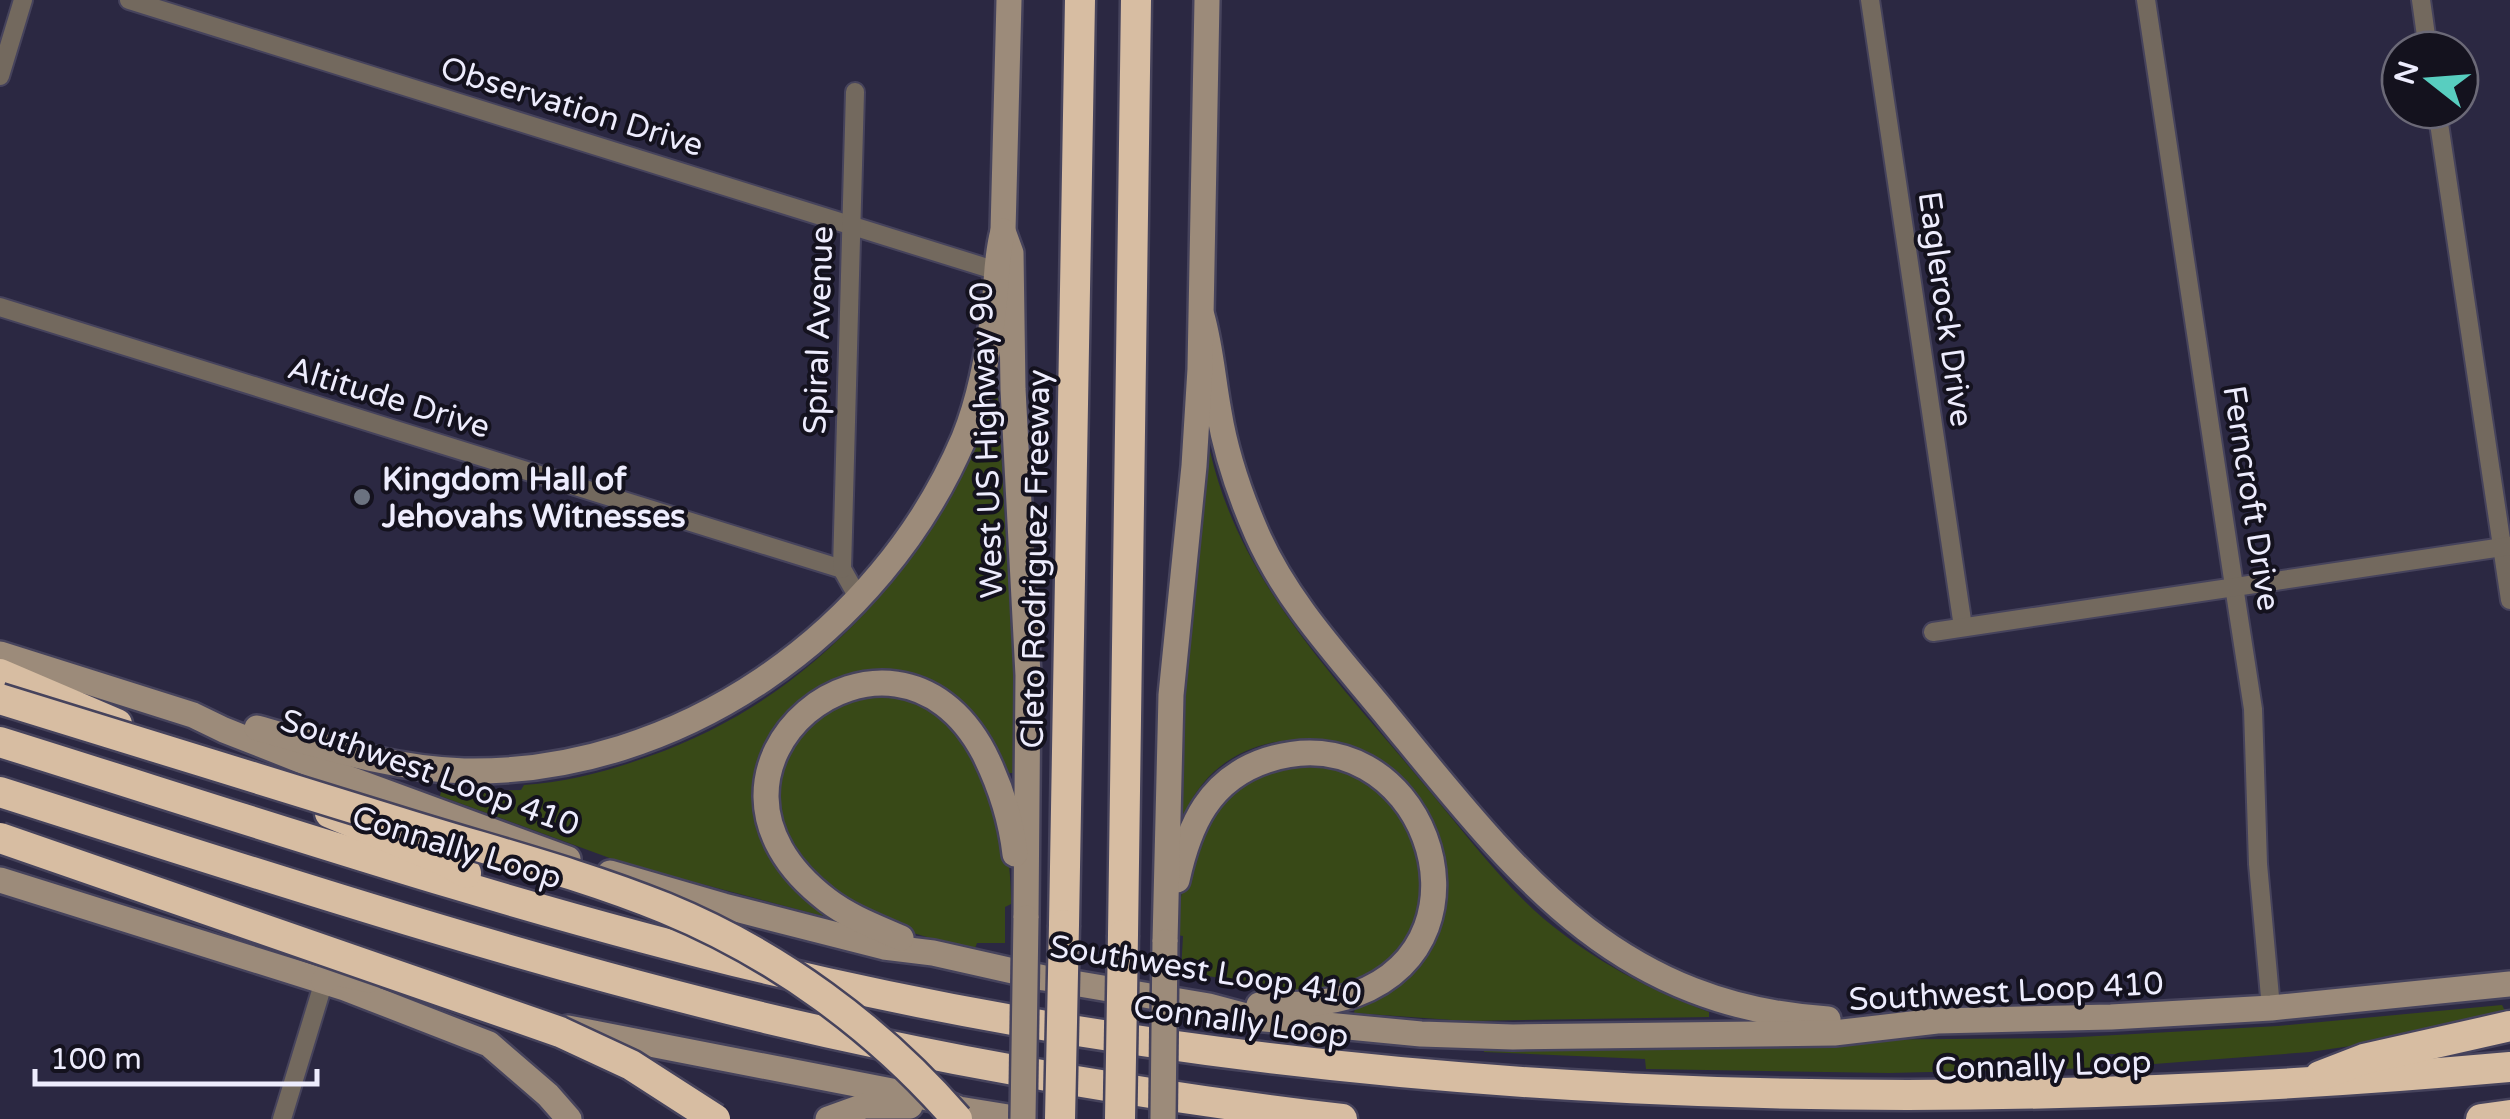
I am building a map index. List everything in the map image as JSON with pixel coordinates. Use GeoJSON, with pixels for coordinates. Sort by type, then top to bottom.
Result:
{"type":"FeatureCollection","features":[{"type":"Feature","properties":{"kind":"highway","name":"Cleto Rodriguez Freeway"},"geometry":{"type":"LineString","coordinates":[[1060,1119],[1080,0]]}},
{"type":"Feature","properties":{"kind":"highway"},"geometry":{"type":"LineString","coordinates":[[1120,1119],[1136,0]]}},
{"type":"Feature","properties":{"kind":"highway"},"geometry":{"type":"LineString","coordinates":[[0,674],[445,861],[518,903]]}},
{"type":"Feature","properties":{"kind":"highway"},"geometry":{"type":"LineString","coordinates":[[0,699],[601,885],[681,915],[757,954],[828,1000],[958,1114]]}},
{"type":"Feature","properties":{"kind":"highway","name":"Connally Loop"},"geometry":{"type":"LineString","coordinates":[[0,742],[518,903],[766,969],[990,1017],[1173,1048],[1392,1076],[1598,1094],[1858,1104],[2084,1101],[2289,1089],[2510,1067]]}},
{"type":"Feature","properties":{"kind":"highway"},"geometry":{"type":"LineString","coordinates":[[0,792],[494,945],[763,1018],[1052,1077],[1342,1119]]}},
{"type":"Feature","properties":{"kind":"highway"},"geometry":{"type":"LineString","coordinates":[[0,838],[576,1039],[646,1073],[715,1119]]}},
{"type":"Feature","properties":{"kind":"highway"},"geometry":{"type":"LineString","coordinates":[[2289,1089],[2364,1059],[2510,1026]]}},
{"type":"Feature","properties":{"kind":"highway"},"geometry":{"type":"LineString","coordinates":[[2481,1119],[2510,1116]]}},
{"type":"Feature","properties":{"kind":"main road","name":"West US Highway 90"},"geometry":{"type":"LineString","coordinates":[[1010,0],[1003,231],[1012,253],[1013,389],[1028,675],[1022,1119]]}},
{"type":"Feature","properties":{"kind":"main road"},"geometry":{"type":"LineString","coordinates":[[1162,1119],[1170,695],[1194,466],[1202,316],[1207,0]]}},
{"type":"Feature","properties":{"kind":"main road"},"geometry":{"type":"LineString","coordinates":[[193,714],[227,719],[415,767],[479,771],[545,765],[630,744],[719,706],[800,656],[859,599],[915,528],[942,484],[964,437],[986,356],[997,252],[1003,231]]}},
{"type":"Feature","properties":{"kind":"main road"},"geometry":{"type":"LineString","coordinates":[[1202,316],[1211,348],[1218,412],[1228,456],[1246,510],[1274,569],[1324,640],[1536,889],[1608,947],[1661,975],[1720,998],[1771,1012],[1818,1018],[1936,1021]]}},
{"type":"Feature","properties":{"kind":"main road","name":"Southwest Loop 410"},"geometry":{"type":"LineString","coordinates":[[0,654],[193,714],[328,771],[634,880],[858,941],[1209,1006],[1254,1018],[1464,1036],[1834,1033],[1936,1021],[2111,1018],[2271,1008],[2510,984]]}},
{"type":"Feature","properties":{"kind":"main road"},"geometry":{"type":"LineString","coordinates":[[933,953],[867,924],[830,902],[793,868],[774,836],[767,792],[776,752],[802,714],[832,694],[865,684],[900,686],[934,698],[961,719],[984,753],[1003,797],[1014,840],[1017,886],[1026,913]]}},
{"type":"Feature","properties":{"kind":"main road"},"geometry":{"type":"LineString","coordinates":[[1166,931],[1188,837],[1200,811],[1227,781],[1259,763],[1307,754],[1353,762],[1387,782],[1407,801],[1419,820],[1432,855],[1432,904],[1420,938],[1394,970],[1376,984],[1344,998],[1282,1005],[1209,1006]]}},
{"type":"Feature","properties":{"kind":"main road"},"geometry":{"type":"LineString","coordinates":[[0,880],[324,980],[489,1044],[548,1095],[568,1119]]}},
{"type":"Feature","properties":{"kind":"main road"},"geometry":{"type":"LineString","coordinates":[[324,980],[338,971],[488,1011],[938,1100],[958,1114]]}},
{"type":"Feature","properties":{"kind":"main road"},"geometry":{"type":"LineString","coordinates":[[828,1119],[874,1105],[1022,1119]]}},
{"type":"Feature","properties":{"kind":"street"},"geometry":{"type":"LineString","coordinates":[[0,76],[23,0]]}},
{"type":"Feature","properties":{"kind":"street","name":"Observation Drive"},"geometry":{"type":"LineString","coordinates":[[129,0],[997,271]]}},
{"type":"Feature","properties":{"kind":"street","name":"Eaglerock Drive"},"geometry":{"type":"LineString","coordinates":[[1870,0],[1963,627]]}},
{"type":"Feature","properties":{"kind":"street","name":"Ferncroft Drive"},"geometry":{"type":"LineString","coordinates":[[2146,0],[2253,709],[2258,864],[2271,1008]]}},
{"type":"Feature","properties":{"kind":"street"},"geometry":{"type":"LineString","coordinates":[[2420,0],[2425,30]]}},
{"type":"Feature","properties":{"kind":"street","name":"Spiral Avenue"},"geometry":{"type":"LineString","coordinates":[[842,570],[855,92]]}},
{"type":"Feature","properties":{"kind":"street"},"geometry":{"type":"LineString","coordinates":[[2440,130],[2506,546],[2510,600]]}},
{"type":"Feature","properties":{"kind":"street","name":"Altitude Drive"},"geometry":{"type":"LineString","coordinates":[[0,307],[842,570]]}},
{"type":"Feature","properties":{"kind":"street"},"geometry":{"type":"LineString","coordinates":[[1933,632],[2506,546]]}},
{"type":"Feature","properties":{"kind":"street"},"geometry":{"type":"LineString","coordinates":[[842,570],[859,599]]}},
{"type":"Feature","properties":{"kind":"street"},"geometry":{"type":"LineString","coordinates":[[282,1119],[324,980]]}},
{"type":"Feature","properties":{"kind":"green space"},"geometry":{"type":"Polygon","coordinates":[[[992,393],[998,396],[1014,679],[1014,773],[1008,773],[961,704],[905,673],[849,674],[800,700],[766,744],[753,799],[771,857],[825,913],[822,916],[626,864],[440,796],[441,792],[521,790],[524,785],[619,766],[710,730],[766,698],[817,659],[863,615],[904,565],[939,511],[968,454],[992,393]]]}},
{"type":"Feature","properties":{"kind":"green space"},"geometry":{"type":"Polygon","coordinates":[[[1206,450],[1210,451],[1224,499],[1244,544],[1296,628],[1495,870],[1527,904],[1582,948],[1643,984],[1709,1012],[1709,1017],[1466,1021],[1354,1013],[1355,1007],[1394,985],[1409,967],[1444,882],[1442,845],[1430,817],[1407,785],[1376,761],[1341,746],[1304,740],[1267,744],[1233,757],[1205,781],[1184,816],[1178,814],[1184,656],[1206,450]]]}},
{"type":"Feature","properties":{"kind":"green space"},"geometry":{"type":"Polygon","coordinates":[[[892,693],[942,715],[959,734],[985,778],[1007,853],[1011,904],[1005,907],[1005,943],[977,943],[974,951],[903,930],[840,899],[792,852],[775,799],[790,743],[836,701],[892,693]]]}},
{"type":"Feature","properties":{"kind":"green space"},"geometry":{"type":"Polygon","coordinates":[[[1313,762],[1357,773],[1404,815],[1423,867],[1418,912],[1404,942],[1387,963],[1353,984],[1310,992],[1260,995],[1260,984],[1181,972],[1183,936],[1177,935],[1183,889],[1208,820],[1238,785],[1258,773],[1313,762]]]}},
{"type":"Feature","properties":{"kind":"green space"},"geometry":{"type":"Polygon","coordinates":[[[2502,1005],[2510,1009],[2510,1014],[2371,1043],[2310,1052],[2115,1067],[2115,1054],[2100,1054],[2100,1068],[1889,1073],[1646,1069],[1645,1059],[1484,1052],[1484,1043],[2062,1038],[2278,1026],[2502,1005]]]}},
{"type":"Feature","properties":{"kind":"place","name":"Kingdom Hall of Jehovahs Witnesses"},"geometry":{"type":"Point","coordinates":[362,497]}}]}
